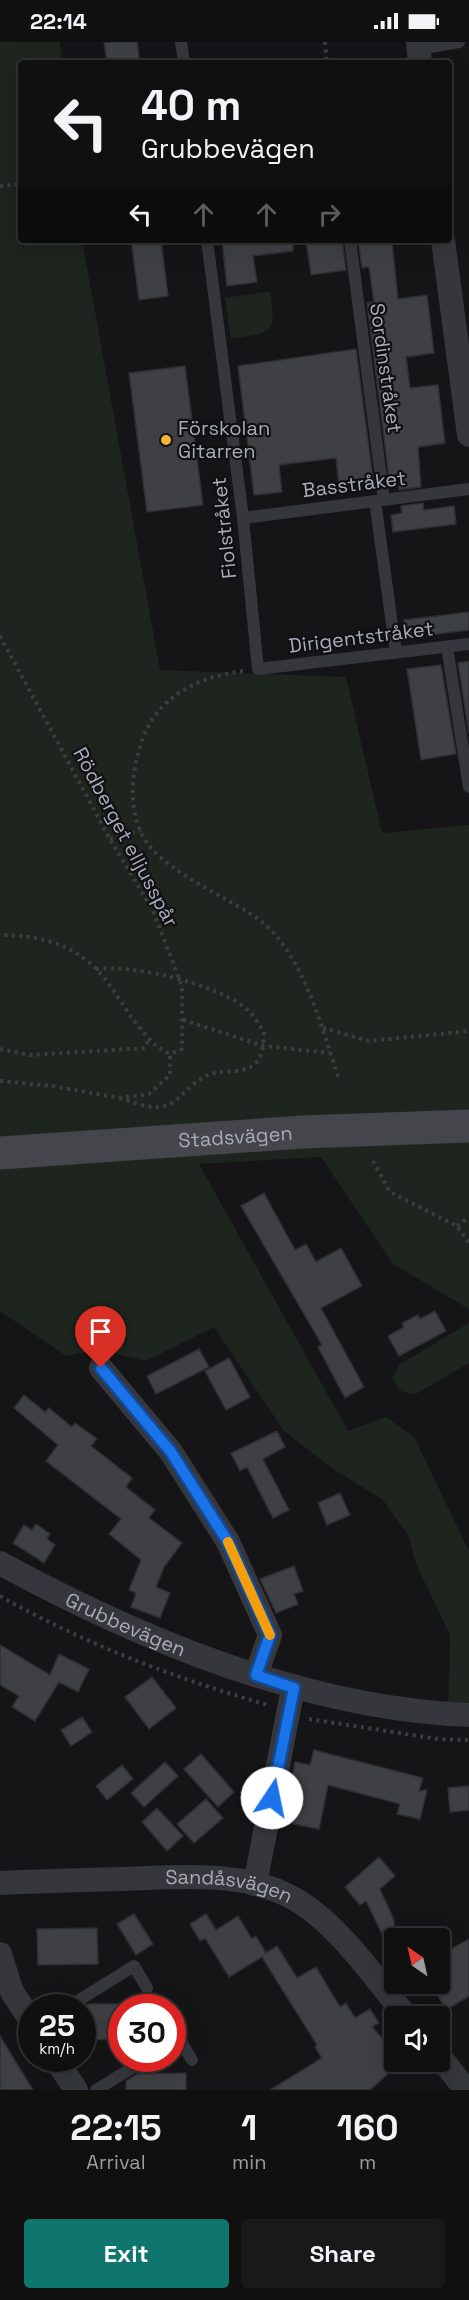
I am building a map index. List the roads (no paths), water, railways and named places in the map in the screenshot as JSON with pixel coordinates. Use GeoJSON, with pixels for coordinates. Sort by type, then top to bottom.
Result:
{"type":"FeatureCollection","features":[{"type":"Feature","properties":{"kind":"main road","name":"Stadsvägen"},"geometry":{"type":"LineString","coordinates":[[0,1153],[303,1132],[469,1126]]}},
{"type":"Feature","properties":{"kind":"street"},"geometry":{"type":"LineString","coordinates":[[443,243],[469,435]]}},
{"type":"Feature","properties":{"kind":"street"},"geometry":{"type":"LineString","coordinates":[[101,1368],[171,1452],[228,1542],[270,1635],[256,1675]]}},
{"type":"Feature","properties":{"kind":"street","name":"Grubbevägen"},"geometry":{"type":"LineString","coordinates":[[0,1563],[74,1604],[156,1640],[294,1688],[419,1711],[469,1715]]}},
{"type":"Feature","properties":{"kind":"street"},"geometry":{"type":"LineString","coordinates":[[255,1884],[294,1688]]}},
{"type":"Feature","properties":{"kind":"street","name":"Sandåsvägen"},"geometry":{"type":"LineString","coordinates":[[0,1883],[183,1877],[255,1884],[285,1894],[312,1912],[359,1959],[398,2006]]}},
{"type":"Feature","properties":{"kind":"street"},"geometry":{"type":"LineString","coordinates":[[0,1954],[12,1992],[18,2001]]}},
{"type":"Feature","properties":{"kind":"street"},"geometry":{"type":"LineString","coordinates":[[450,2070],[466,2090]]}},
{"type":"Feature","properties":{"kind":"street"},"geometry":{"type":"LineString","coordinates":[[64,2072],[76,2090]]}},
{"type":"Feature","properties":{"kind":"lane"},"geometry":{"type":"LineString","coordinates":[[181,42],[184,60]]}},
{"type":"Feature","properties":{"kind":"lane"},"geometry":{"type":"LineString","coordinates":[[419,51],[459,42]]}},
{"type":"Feature","properties":{"kind":"lane","name":"Fiolstråket"},"geometry":{"type":"LineString","coordinates":[[207,243],[243,518],[258,669]]}},
{"type":"Feature","properties":{"kind":"lane","name":"Sordinstråket"},"geometry":{"type":"LineString","coordinates":[[350,243],[396,653]]}},
{"type":"Feature","properties":{"kind":"lane","name":"Basstråket"},"geometry":{"type":"LineString","coordinates":[[243,518],[469,489]]}},
{"type":"Feature","properties":{"kind":"lane","name":"Dirigentstråket"},"geometry":{"type":"LineString","coordinates":[[258,669],[469,644]]}},
{"type":"Feature","properties":{"kind":"lane"},"geometry":{"type":"LineString","coordinates":[[447,647],[469,787]]}},
{"type":"Feature","properties":{"kind":"lane"},"geometry":{"type":"LineString","coordinates":[[89,1994],[134,1966],[147,1988]]}},
{"type":"Feature","properties":{"kind":"lane"},"geometry":{"type":"LineString","coordinates":[[186,2050],[192,2060]]}},
{"type":"Feature","properties":{"kind":"lane"},"geometry":{"type":"LineString","coordinates":[[96,2090],[125,2072]]}},
{"type":"Feature","properties":{"kind":"place","name":"Förskolan Gitarren"},"geometry":{"type":"Point","coordinates":[166,440]}}]}
